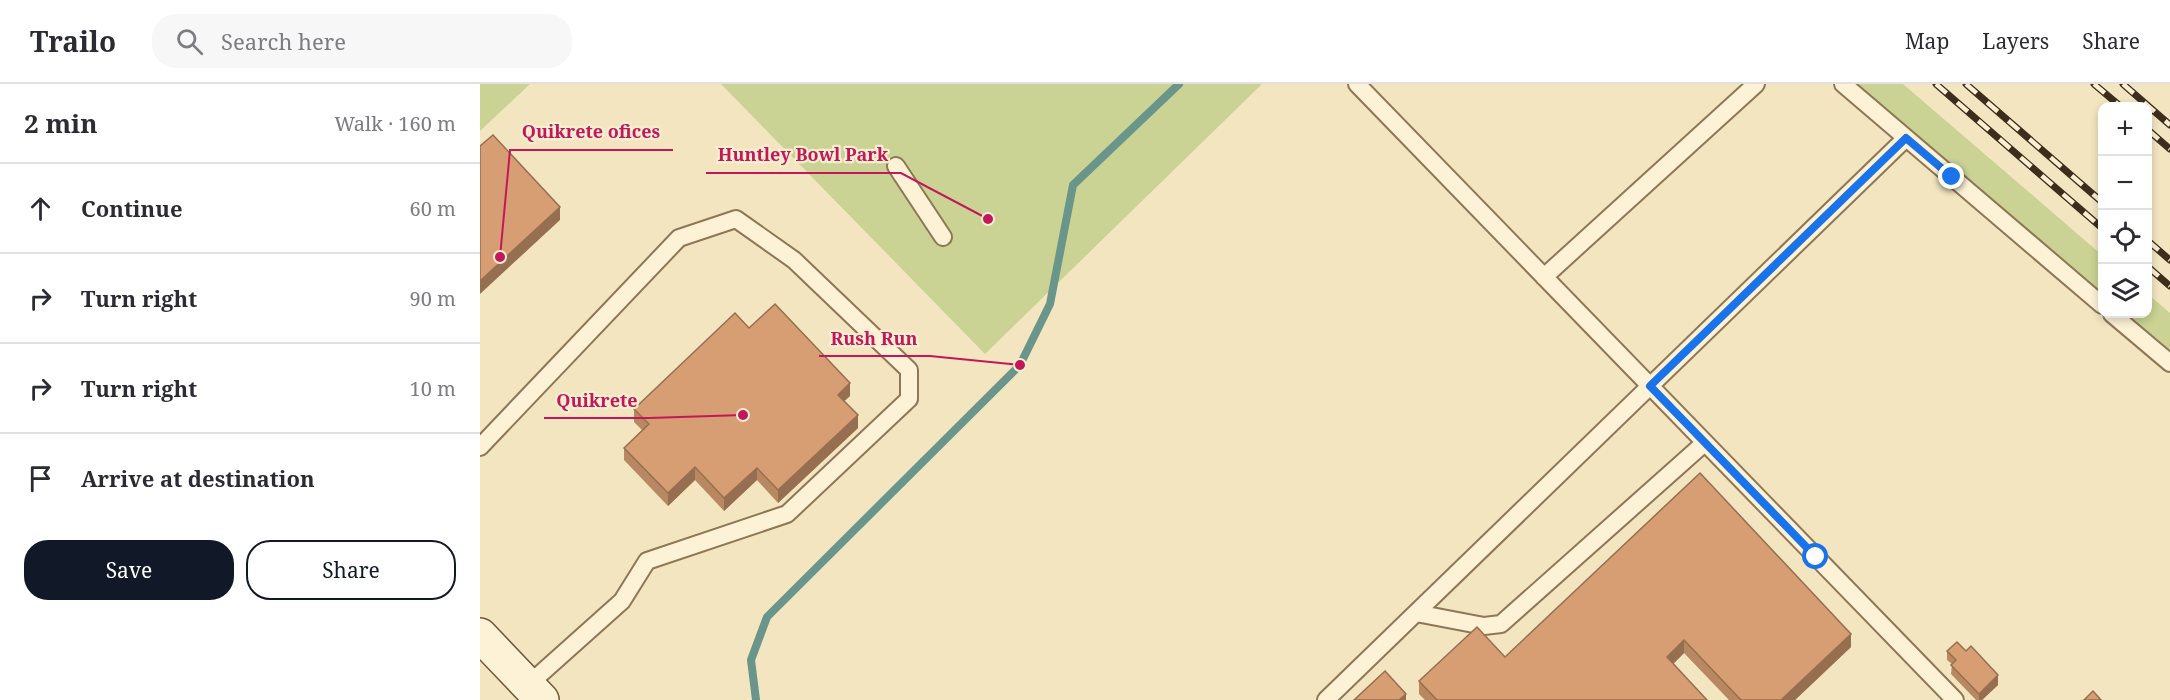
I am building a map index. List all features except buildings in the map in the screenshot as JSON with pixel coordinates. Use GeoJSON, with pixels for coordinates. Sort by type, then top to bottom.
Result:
{"type":"FeatureCollection","features":[{"type":"Feature","properties":{"kind":"main road"},"geometry":{"type":"LineString","coordinates":[[480,635],[535,693]]}},
{"type":"Feature","properties":{"kind":"lane"},"geometry":{"type":"LineString","coordinates":[[1357,84],[1955,700]]}},
{"type":"Feature","properties":{"kind":"lane"},"geometry":{"type":"LineString","coordinates":[[1544,277],[1756,84]]}},
{"type":"Feature","properties":{"kind":"lane"},"geometry":{"type":"LineString","coordinates":[[1843,84],[2098,301]]}},
{"type":"Feature","properties":{"kind":"lane"},"geometry":{"type":"LineString","coordinates":[[1326,700],[1906,138]]}},
{"type":"Feature","properties":{"kind":"lane"},"geometry":{"type":"LineString","coordinates":[[896,166],[943,237]]}},
{"type":"Feature","properties":{"kind":"lane"},"geometry":{"type":"LineString","coordinates":[[480,447],[679,238],[736,219],[794,260],[909,370],[909,399],[787,514],[646,561],[622,600],[535,693]]}},
{"type":"Feature","properties":{"kind":"lane"},"geometry":{"type":"LineString","coordinates":[[2117,318],[2170,363]]}},
{"type":"Feature","properties":{"kind":"lane"},"geometry":{"type":"LineString","coordinates":[[1416,613],[1484,626],[1501,624],[1701,446]]}},
{"type":"Feature","properties":{"kind":"green space"},"geometry":{"type":"Polygon","coordinates":[[[480,84],[530,84],[480,131],[480,84]]]}},
{"type":"Feature","properties":{"kind":"green space"},"geometry":{"type":"Polygon","coordinates":[[[721,84],[1262,84],[985,354],[721,84]]]}},
{"type":"Feature","properties":{"kind":"green space"},"geometry":{"type":"Polygon","coordinates":[[[1843,84],[1903,84],[2098,252],[2098,302],[1843,84]]]}},
{"type":"Feature","properties":{"kind":"green space"},"geometry":{"type":"Polygon","coordinates":[[[2152,297],[2170,313],[2170,363],[2117,318],[2152,318],[2152,297]]]}},
{"type":"Feature","properties":{"kind":"waterway"},"geometry":{"type":"LineString","coordinates":[[756,700],[751,660],[767,617],[1020,365],[1050,304],[1073,185],[1179,84]]}},
{"type":"Feature","properties":{"kind":"railway"},"geometry":{"type":"LineString","coordinates":[[1936,84],[2098,225]]}},
{"type":"Feature","properties":{"kind":"railway"},"geometry":{"type":"LineString","coordinates":[[1966,84],[2098,199]]}},
{"type":"Feature","properties":{"kind":"railway"},"geometry":{"type":"LineString","coordinates":[[2094,84],[2115,102]]}},
{"type":"Feature","properties":{"kind":"railway"},"geometry":{"type":"LineString","coordinates":[[2123,84],[2170,125]]}},
{"type":"Feature","properties":{"kind":"railway"},"geometry":{"type":"LineString","coordinates":[[2152,133],[2170,149]]}},
{"type":"Feature","properties":{"kind":"railway"},"geometry":{"type":"LineString","coordinates":[[2152,244],[2170,260]]}},
{"type":"Feature","properties":{"kind":"railway"},"geometry":{"type":"LineString","coordinates":[[2152,270],[2170,286]]}},
{"type":"Feature","properties":{"kind":"place","name":"Huntley Bowl Park"},"geometry":{"type":"Point","coordinates":[988,219]}},
{"type":"Feature","properties":{"kind":"place","name":"Quikrete ofices"},"geometry":{"type":"Point","coordinates":[500,257]}},
{"type":"Feature","properties":{"kind":"place","name":"Rush Run"},"geometry":{"type":"Point","coordinates":[1020,365]}},
{"type":"Feature","properties":{"kind":"place","name":"Quikrete"},"geometry":{"type":"Point","coordinates":[743,415]}},
{"type":"Feature","properties":{"kind":"route"},"geometry":{"type":"LineString","coordinates":[[1816,557],[1650,386],[1906,138],[1952,177]]}}]}
